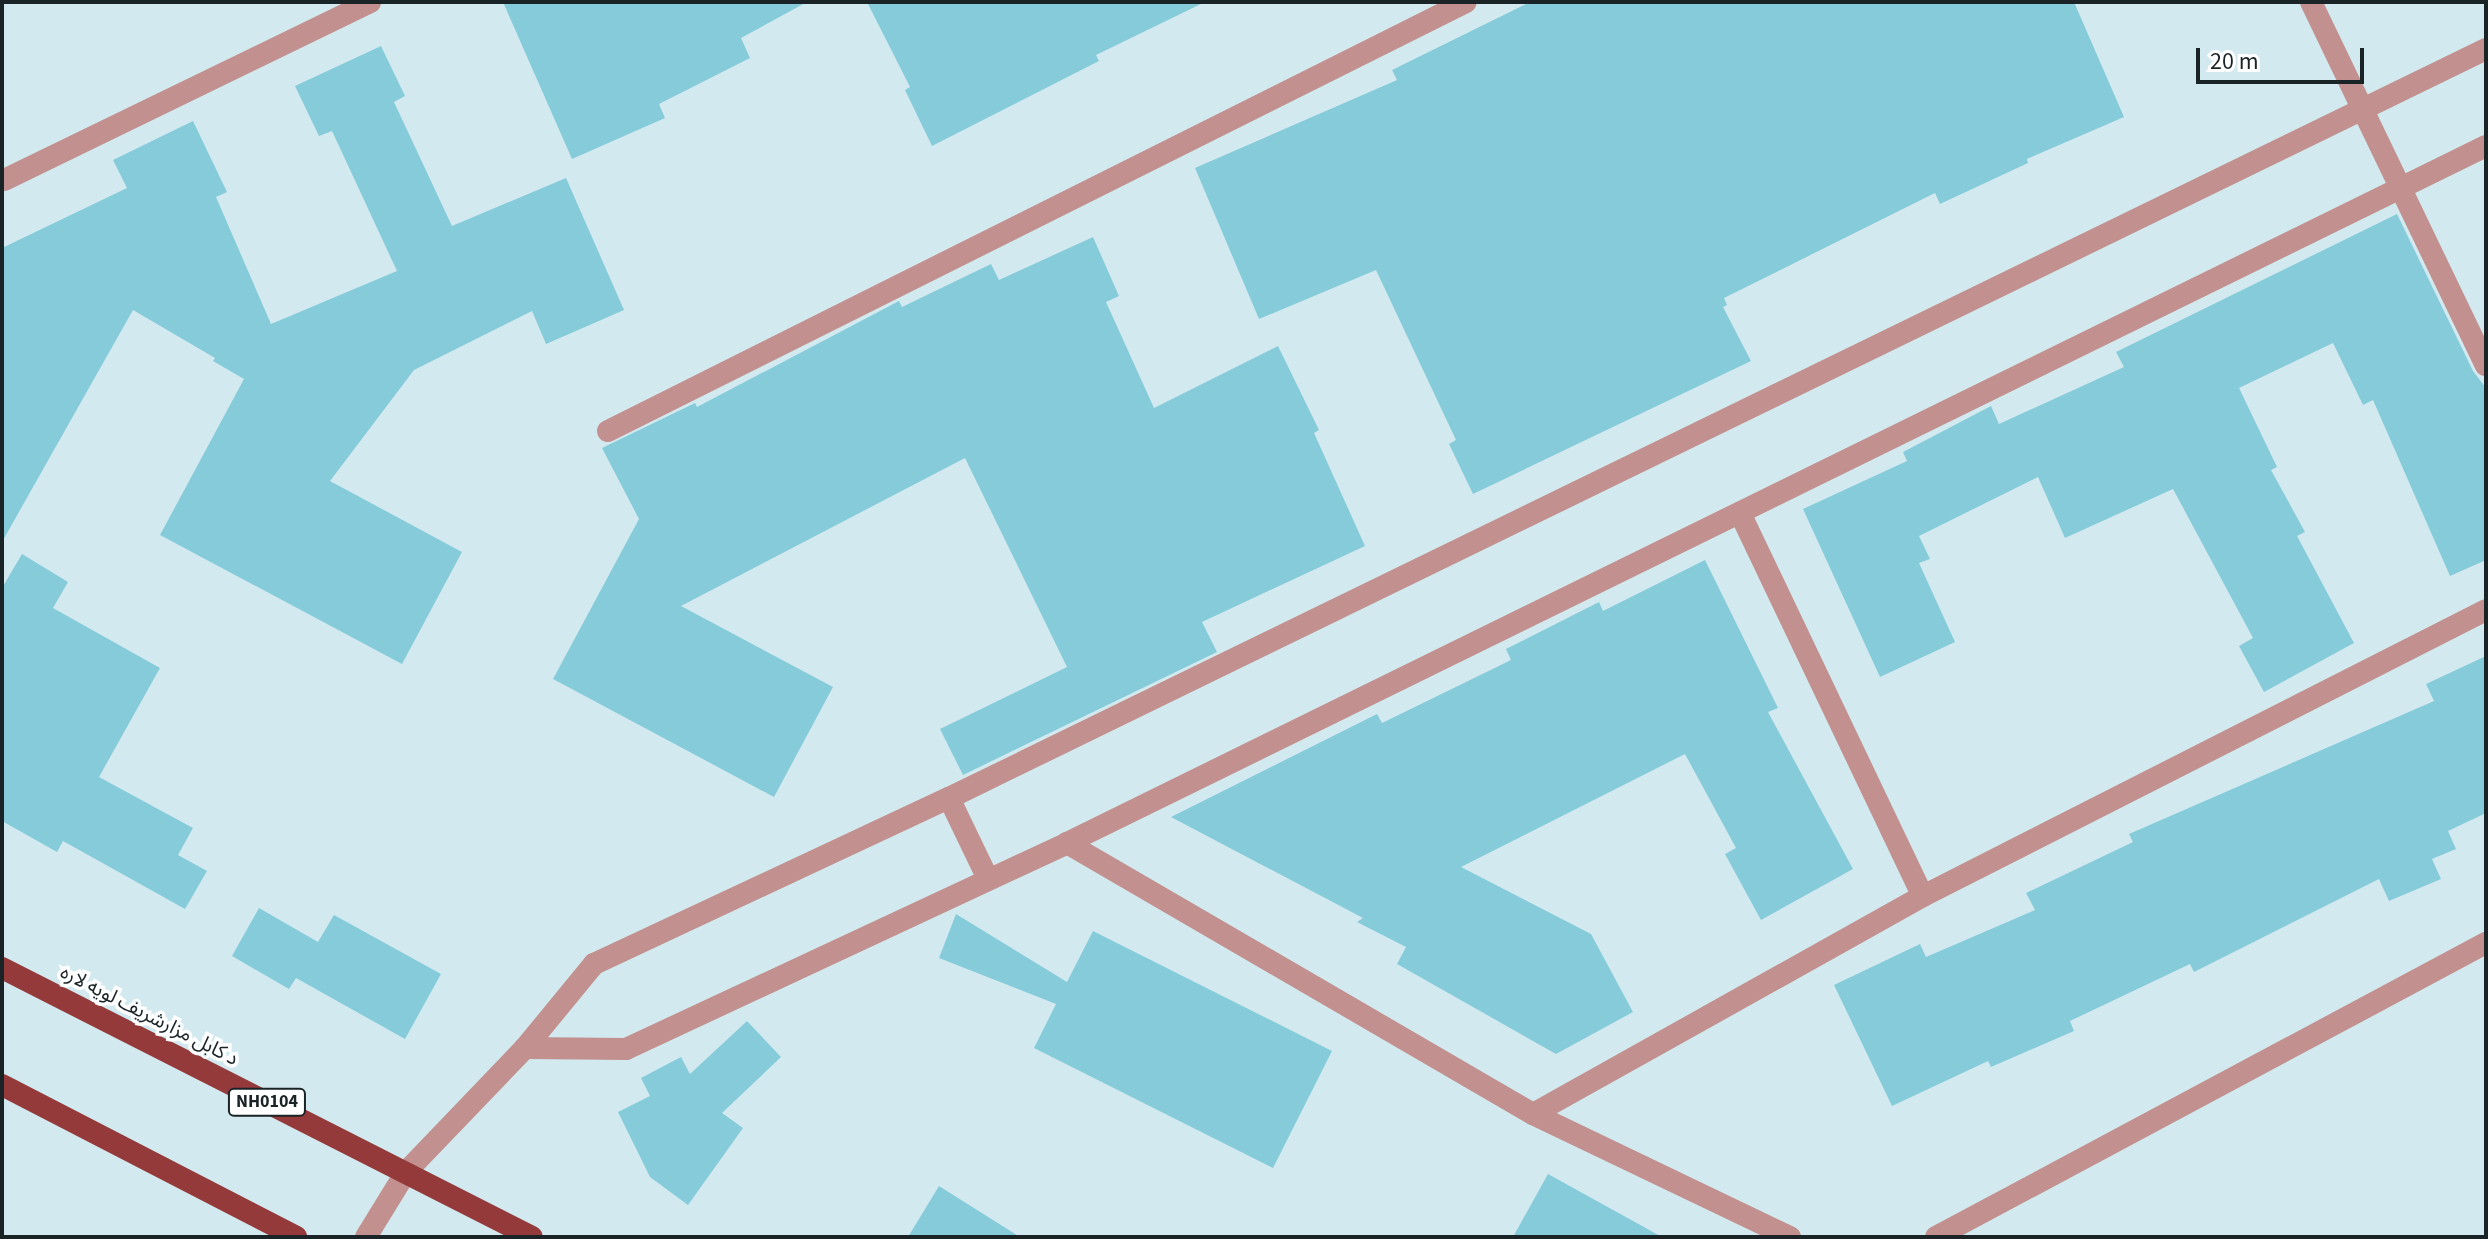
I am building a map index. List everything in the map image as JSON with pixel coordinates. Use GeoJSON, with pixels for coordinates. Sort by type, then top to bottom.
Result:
{"type":"FeatureCollection","features":[{"type":"Feature","properties":{"kind":"highway","name":"د کابل مزارشریف لویه لاره"},"geometry":{"type":"LineString","coordinates":[[2,968],[532,1237]]}},
{"type":"Feature","properties":{"kind":"highway"},"geometry":{"type":"LineString","coordinates":[[2,1085],[296,1237]]}},
{"type":"Feature","properties":{"kind":"street"},"geometry":{"type":"LineString","coordinates":[[4,180],[370,2]]}},
{"type":"Feature","properties":{"kind":"street"},"geometry":{"type":"LineString","coordinates":[[608,431],[1466,2]]}},
{"type":"Feature","properties":{"kind":"street"},"geometry":{"type":"LineString","coordinates":[[2311,2],[2486,365]]}},
{"type":"Feature","properties":{"kind":"street"},"geometry":{"type":"LineString","coordinates":[[366,1237],[406,1172],[525,1048],[594,964],[949,798],[2486,49]]}},
{"type":"Feature","properties":{"kind":"street"},"geometry":{"type":"LineString","coordinates":[[525,1048],[626,1049],[1067,843],[2486,146]]}},
{"type":"Feature","properties":{"kind":"street"},"geometry":{"type":"LineString","coordinates":[[1740,513],[1923,896]]}},
{"type":"Feature","properties":{"kind":"street"},"geometry":{"type":"LineString","coordinates":[[1533,1114],[1923,896],[2486,610]]}},
{"type":"Feature","properties":{"kind":"street"},"geometry":{"type":"LineString","coordinates":[[949,798],[988,879]]}},
{"type":"Feature","properties":{"kind":"street"},"geometry":{"type":"LineString","coordinates":[[1067,843],[1533,1114],[1790,1237]]}},
{"type":"Feature","properties":{"kind":"street"},"geometry":{"type":"LineString","coordinates":[[1936,1237],[2486,943]]}},
{"type":"Feature","properties":{"kind":"building"},"geometry":{"type":"Polygon","coordinates":[[[503,2],[807,2],[741,38],[750,58],[659,104],[665,118],[572,159],[503,2]]]}},
{"type":"Feature","properties":{"kind":"building"},"geometry":{"type":"Polygon","coordinates":[[[867,2],[1205,2],[1096,55],[1099,61],[932,146],[905,90],[910,87],[867,2]]]}},
{"type":"Feature","properties":{"kind":"building"},"geometry":{"type":"Polygon","coordinates":[[[1530,2],[2074,2],[2124,117],[2027,159],[2028,163],[1940,204],[1935,193],[1724,298],[1727,305],[1723,307],[1751,361],[1473,494],[1449,444],[1456,440],[1376,270],[1259,319],[1195,168],[1397,80],[1392,70],[1530,2]]]}},
{"type":"Feature","properties":{"kind":"building"},"geometry":{"type":"Polygon","coordinates":[[[381,46],[405,96],[394,102],[452,226],[566,178],[624,310],[546,344],[532,311],[414,370],[330,481],[462,552],[402,664],[160,535],[244,379],[213,361],[215,358],[133,310],[2,542],[2,248],[127,188],[113,160],[193,121],[227,192],[216,197],[271,324],[397,271],[332,131],[319,136],[295,86],[381,46]]]}},
{"type":"Feature","properties":{"kind":"building"},"geometry":{"type":"Polygon","coordinates":[[[2397,214],[2473,371],[2486,388],[2486,560],[2450,576],[2373,400],[2363,405],[2333,343],[2239,388],[2277,467],[2271,470],[2305,532],[2297,536],[2354,643],[2264,692],[2239,646],[2253,638],[2173,489],[2065,538],[2038,477],[1919,536],[1930,559],[1919,563],[1955,642],[1880,677],[1803,509],[1907,461],[1903,452],[1991,406],[1999,424],[2124,367],[2116,352],[2397,214]]]}},
{"type":"Feature","properties":{"kind":"building"},"geometry":{"type":"Polygon","coordinates":[[[1093,237],[1119,296],[1106,302],[1154,408],[1278,346],[1319,430],[1314,433],[1365,546],[1202,622],[1217,652],[963,775],[940,729],[1067,667],[965,458],[681,606],[833,687],[774,797],[553,679],[639,519],[602,448],[695,403],[697,407],[899,301],[902,307],[991,264],[999,280],[1093,237]]]}},
{"type":"Feature","properties":{"kind":"building"},"geometry":{"type":"Polygon","coordinates":[[[22,554],[68,582],[53,608],[160,668],[99,777],[193,828],[178,855],[207,871],[185,909],[63,841],[57,852],[2,821],[2,588],[22,554]]]}},
{"type":"Feature","properties":{"kind":"building"},"geometry":{"type":"Polygon","coordinates":[[[1705,560],[1778,708],[1768,712],[1853,869],[1761,920],[1725,854],[1736,848],[1685,754],[1461,867],[1591,934],[1633,1012],[1556,1054],[1397,964],[1406,947],[1357,922],[1363,918],[1171,817],[1377,714],[1382,723],[1511,660],[1506,649],[1599,602],[1603,611],[1705,560]]]}},
{"type":"Feature","properties":{"kind":"building"},"geometry":{"type":"Polygon","coordinates":[[[2486,656],[2486,813],[2448,831],[2456,849],[2432,859],[2441,879],[2389,901],[2379,879],[2194,972],[2190,964],[2070,1021],[2074,1031],[1991,1067],[1988,1061],[1892,1106],[1834,985],[1920,944],[1926,957],[2035,910],[2026,893],[2133,842],[2129,834],[2434,701],[2426,684],[2486,656]]]}},
{"type":"Feature","properties":{"kind":"building"},"geometry":{"type":"Polygon","coordinates":[[[259,908],[318,942],[334,915],[441,974],[405,1039],[296,978],[289,989],[232,956],[259,908]]]}},
{"type":"Feature","properties":{"kind":"building"},"geometry":{"type":"Polygon","coordinates":[[[956,914],[1067,982],[1093,931],[1332,1051],[1273,1168],[1034,1048],[1056,1004],[939,958],[956,914]]]}},
{"type":"Feature","properties":{"kind":"building"},"geometry":{"type":"Polygon","coordinates":[[[747,1021],[781,1057],[722,1113],[743,1128],[688,1205],[650,1177],[618,1112],[650,1096],[641,1078],[681,1057],[690,1074],[747,1021]]]}},
{"type":"Feature","properties":{"kind":"building"},"geometry":{"type":"Polygon","coordinates":[[[1548,1174],[1662,1237],[1513,1237],[1548,1174]]]}},
{"type":"Feature","properties":{"kind":"building"},"geometry":{"type":"Polygon","coordinates":[[[939,1186],[1020,1237],[908,1237],[939,1186]]]}}]}
